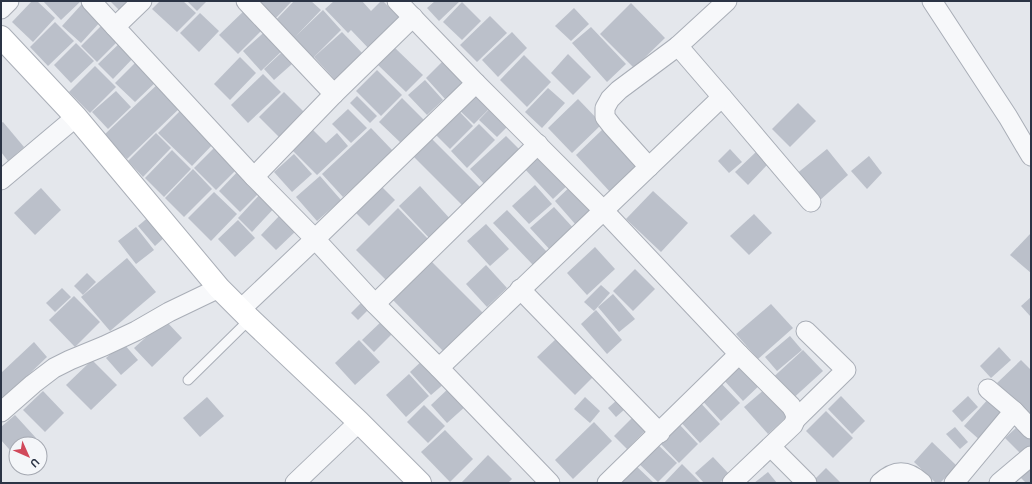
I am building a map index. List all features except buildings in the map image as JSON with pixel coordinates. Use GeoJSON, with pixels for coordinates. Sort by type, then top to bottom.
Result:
{"type":"FeatureCollection","features":[{"type":"Feature","properties":{"kind":"street"},"geometry":{"type":"LineString","coordinates":[[1,9],[9,1]]}},
{"type":"Feature","properties":{"kind":"street"},"geometry":{"type":"LineString","coordinates":[[91,1],[254,178],[550,483]]}},
{"type":"Feature","properties":{"kind":"street"},"geometry":{"type":"LineString","coordinates":[[115,27],[142,1]]}},
{"type":"Feature","properties":{"kind":"street"},"geometry":{"type":"LineString","coordinates":[[246,1],[334,94]]}},
{"type":"Feature","properties":{"kind":"street"},"geometry":{"type":"LineString","coordinates":[[397,1],[476,83],[603,210],[739,354],[791,406],[795,413],[795,420]]}},
{"type":"Feature","properties":{"kind":"street"},"geometry":{"type":"LineString","coordinates":[[649,167],[605,117],[605,108],[610,99],[619,90],[678,46],[727,1]]}},
{"type":"Feature","properties":{"kind":"street"},"geometry":{"type":"LineString","coordinates":[[932,1],[1008,117],[1031,156]]}},
{"type":"Feature","properties":{"kind":"street"},"geometry":{"type":"LineString","coordinates":[[254,178],[334,94],[413,17]]}},
{"type":"Feature","properties":{"kind":"street"},"geometry":{"type":"LineString","coordinates":[[1,37],[76,117],[219,288],[359,422],[420,483]]}},
{"type":"Feature","properties":{"kind":"street"},"geometry":{"type":"LineString","coordinates":[[678,46],[812,202]]}},
{"type":"Feature","properties":{"kind":"street"},"geometry":{"type":"LineString","coordinates":[[245,314],[315,240],[476,83]]}},
{"type":"Feature","properties":{"kind":"street"},"geometry":{"type":"LineString","coordinates":[[439,368],[722,96]]}},
{"type":"Feature","properties":{"kind":"street"},"geometry":{"type":"LineString","coordinates":[[1,180],[76,117]]}},
{"type":"Feature","properties":{"kind":"street"},"geometry":{"type":"LineString","coordinates":[[375,304],[538,144]]}},
{"type":"Feature","properties":{"kind":"street"},"geometry":{"type":"LineString","coordinates":[[1,412],[54,368],[136,331],[169,312],[219,288]]}},
{"type":"Feature","properties":{"kind":"street"},"geometry":{"type":"LineString","coordinates":[[520,289],[660,432]]}},
{"type":"Feature","properties":{"kind":"street"},"geometry":{"type":"LineString","coordinates":[[732,483],[788,431],[795,420],[846,370],[806,331]]}},
{"type":"Feature","properties":{"kind":"street"},"geometry":{"type":"LineString","coordinates":[[607,483],[739,354]]}},
{"type":"Feature","properties":{"kind":"street"},"geometry":{"type":"LineString","coordinates":[[988,389],[1014,411],[1031,429]]}},
{"type":"Feature","properties":{"kind":"street"},"geometry":{"type":"LineString","coordinates":[[954,483],[1014,411]]}},
{"type":"Feature","properties":{"kind":"street"},"geometry":{"type":"LineString","coordinates":[[295,483],[359,422]]}},
{"type":"Feature","properties":{"kind":"street"},"geometry":{"type":"LineString","coordinates":[[771,447],[807,483]]}},
{"type":"Feature","properties":{"kind":"street"},"geometry":{"type":"LineString","coordinates":[[999,483],[1031,456]]}},
{"type":"Feature","properties":{"kind":"street"},"geometry":{"type":"LineString","coordinates":[[880,483],[894,473],[901,471],[910,474],[922,483]]}},
{"type":"Feature","properties":{"kind":"lane"},"geometry":{"type":"LineString","coordinates":[[188,380],[245,314]]}}]}
